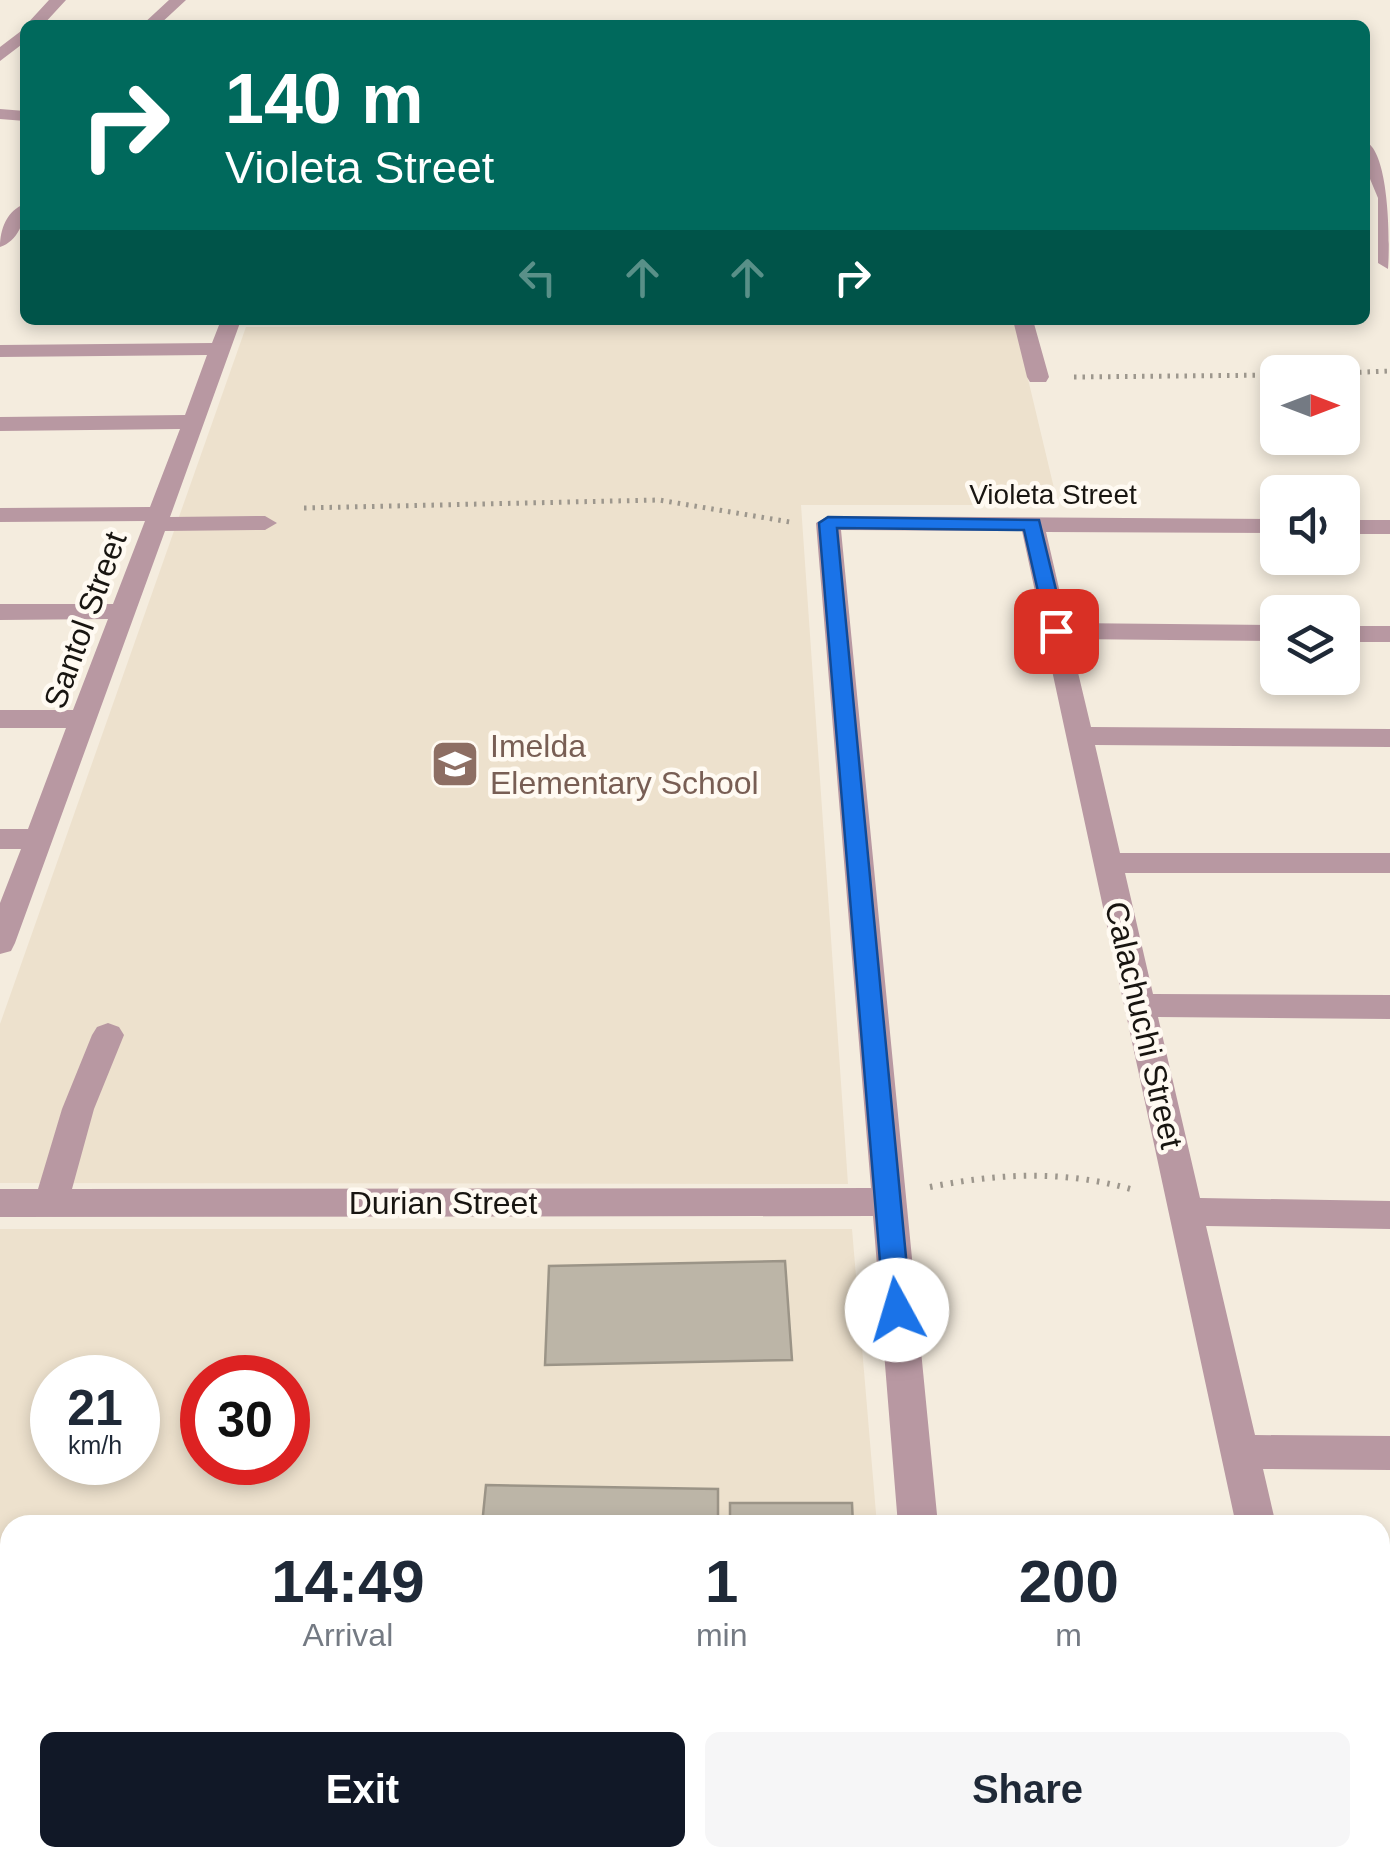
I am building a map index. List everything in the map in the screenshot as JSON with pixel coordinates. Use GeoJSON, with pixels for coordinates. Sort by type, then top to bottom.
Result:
{"type":"FeatureCollection","features":[{"type":"Feature","properties":{"kind":"street"},"geometry":{"type":"LineString","coordinates":[[39,20],[58,0]]}},
{"type":"Feature","properties":{"kind":"street"},"geometry":{"type":"LineString","coordinates":[[156,20],[178,0]]}},
{"type":"Feature","properties":{"kind":"street"},"geometry":{"type":"LineString","coordinates":[[0,56],[20,38]]}},
{"type":"Feature","properties":{"kind":"street"},"geometry":{"type":"LineString","coordinates":[[1370,157],[1389,198],[1388,264]]}},
{"type":"Feature","properties":{"kind":"street"},"geometry":{"type":"LineString","coordinates":[[0,241],[20,216]]}},
{"type":"Feature","properties":{"kind":"street","name":"Santol Street"},"geometry":{"type":"LineString","coordinates":[[0,943],[229,325]]}},
{"type":"Feature","properties":{"kind":"street"},"geometry":{"type":"LineString","coordinates":[[1024,325],[1038,377]]}},
{"type":"Feature","properties":{"kind":"street"},"geometry":{"type":"LineString","coordinates":[[0,351],[220,349]]}},
{"type":"Feature","properties":{"kind":"street"},"geometry":{"type":"LineString","coordinates":[[0,424],[193,422]]}},
{"type":"Feature","properties":{"kind":"street"},"geometry":{"type":"LineString","coordinates":[[0,515],[265,523]]}},
{"type":"Feature","properties":{"kind":"street"},"geometry":{"type":"LineString","coordinates":[[828,523],[917,1515]]}},
{"type":"Feature","properties":{"kind":"street","name":"Violeta Street"},"geometry":{"type":"LineString","coordinates":[[828,523],[1260,526]]}},
{"type":"Feature","properties":{"kind":"street","name":"Calachuchi Street"},"geometry":{"type":"LineString","coordinates":[[1032,524],[1254,1515]]}},
{"type":"Feature","properties":{"kind":"street"},"geometry":{"type":"LineString","coordinates":[[1360,526],[1390,527]]}},
{"type":"Feature","properties":{"kind":"street"},"geometry":{"type":"LineString","coordinates":[[0,612],[122,611]]}},
{"type":"Feature","properties":{"kind":"street"},"geometry":{"type":"LineString","coordinates":[[1056,631],[1260,633]]}},
{"type":"Feature","properties":{"kind":"street"},"geometry":{"type":"LineString","coordinates":[[1360,634],[1390,634]]}},
{"type":"Feature","properties":{"kind":"street"},"geometry":{"type":"LineString","coordinates":[[0,719],[83,719]]}},
{"type":"Feature","properties":{"kind":"street"},"geometry":{"type":"LineString","coordinates":[[1080,736],[1390,738]]}},
{"type":"Feature","properties":{"kind":"street"},"geometry":{"type":"LineString","coordinates":[[0,839],[38,839]]}},
{"type":"Feature","properties":{"kind":"street"},"geometry":{"type":"LineString","coordinates":[[1108,863],[1390,864]]}},
{"type":"Feature","properties":{"kind":"street"},"geometry":{"type":"LineString","coordinates":[[1140,1004],[1390,1007]]}},
{"type":"Feature","properties":{"kind":"street"},"geometry":{"type":"LineString","coordinates":[[51,1203],[78,1110],[108,1035]]}},
{"type":"Feature","properties":{"kind":"street","name":"Durian Street"},"geometry":{"type":"LineString","coordinates":[[0,1203],[887,1202]]}},
{"type":"Feature","properties":{"kind":"street"},"geometry":{"type":"LineString","coordinates":[[1186,1212],[1390,1215]]}},
{"type":"Feature","properties":{"kind":"street"},"geometry":{"type":"LineString","coordinates":[[1239,1452],[1390,1453]]}},
{"type":"Feature","properties":{"kind":"path"},"geometry":{"type":"LineString","coordinates":[[1360,372],[1390,371]]}},
{"type":"Feature","properties":{"kind":"path"},"geometry":{"type":"LineString","coordinates":[[1038,377],[1260,375]]}},
{"type":"Feature","properties":{"kind":"path"},"geometry":{"type":"LineString","coordinates":[[304,508],[659,500],[762,520],[828,523]]}},
{"type":"Feature","properties":{"kind":"path"},"geometry":{"type":"LineString","coordinates":[[887,1202],[942,1185],[1012,1174],[1111,1182],[1186,1212]]}},
{"type":"Feature","properties":{"kind":"shaded area","name":"Imelda Elementary School"},"geometry":{"type":"Polygon","coordinates":[[[1015,325],[1058,505],[801,505],[848,1184],[0,1183],[0,1024],[246,327],[1015,325]]]}},
{"type":"Feature","properties":{"kind":"shaded area"},"geometry":{"type":"Polygon","coordinates":[[[0,1229],[852,1229],[876,1515],[0,1515],[0,1229]]]}},
{"type":"Feature","properties":{"kind":"building"},"geometry":{"type":"Polygon","coordinates":[[[785,1261],[792,1360],[545,1365],[549,1266],[785,1261]]]}},
{"type":"Feature","properties":{"kind":"building"},"geometry":{"type":"Polygon","coordinates":[[[486,1485],[718,1489],[718,1515],[483,1515],[486,1485]]]}},
{"type":"Feature","properties":{"kind":"building"},"geometry":{"type":"Polygon","coordinates":[[[730,1503],[852,1503],[853,1515],[730,1515],[730,1503]]]}},
{"type":"Feature","properties":{"kind":"place","name":"Imelda Elementary School"},"geometry":{"type":"Point","coordinates":[455,764]}},
{"type":"Feature","properties":{"kind":"route"},"geometry":{"type":"LineString","coordinates":[[897,1310],[828,523],[1032,524],[1056,631]]}}]}
